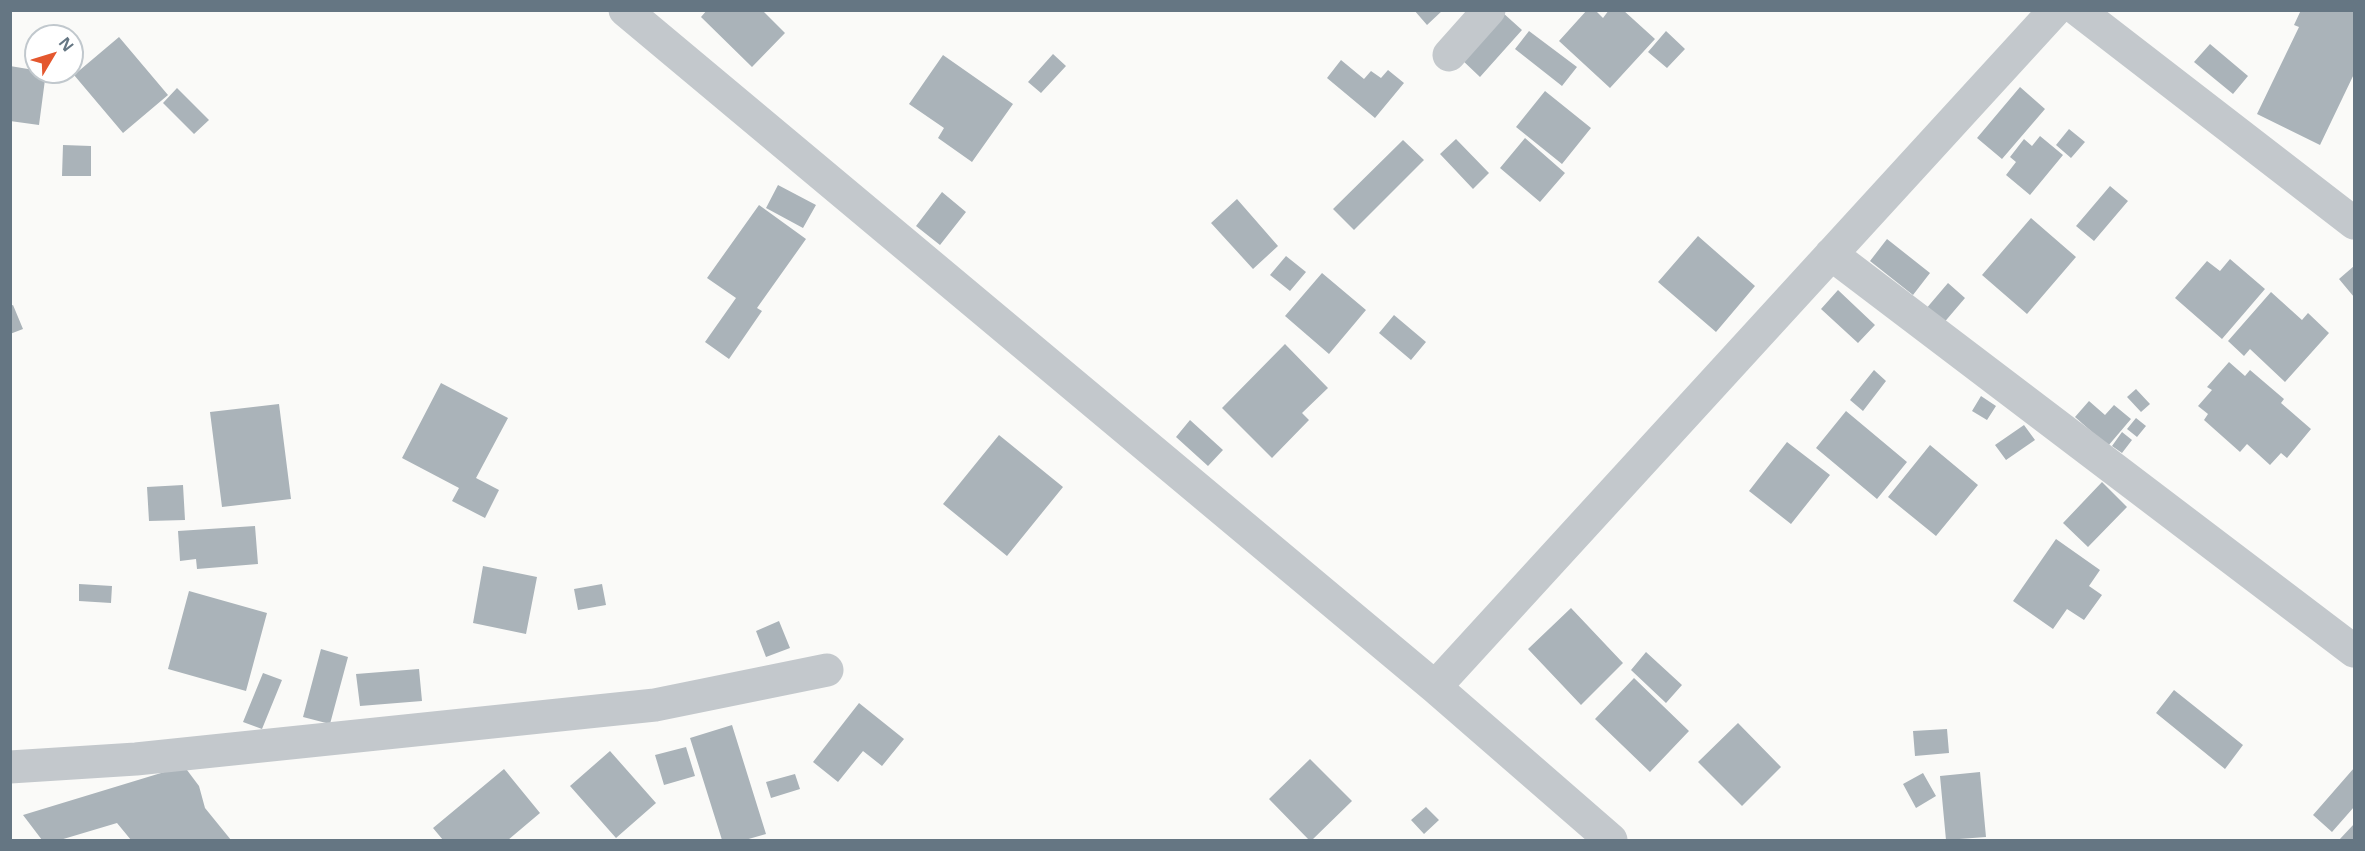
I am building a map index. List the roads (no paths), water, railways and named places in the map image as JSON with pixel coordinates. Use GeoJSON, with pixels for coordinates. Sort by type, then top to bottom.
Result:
{"type":"FeatureCollection","features":[{"type":"Feature","properties":{"kind":"street"},"geometry":{"type":"LineString","coordinates":[[625,10],[1435,687],[1611,840]]}},
{"type":"Feature","properties":{"kind":"street"},"geometry":{"type":"LineString","coordinates":[[1449,55],[1489,10]]}},
{"type":"Feature","properties":{"kind":"street"},"geometry":{"type":"LineString","coordinates":[[1435,687],[2055,10]]}},
{"type":"Feature","properties":{"kind":"street"},"geometry":{"type":"LineString","coordinates":[[2078,10],[2355,223]]}},
{"type":"Feature","properties":{"kind":"street"},"geometry":{"type":"LineString","coordinates":[[1831,254],[2355,651]]}},
{"type":"Feature","properties":{"kind":"street"},"geometry":{"type":"LineString","coordinates":[[10,767],[136,759],[655,705],[827,670]]}}]}
